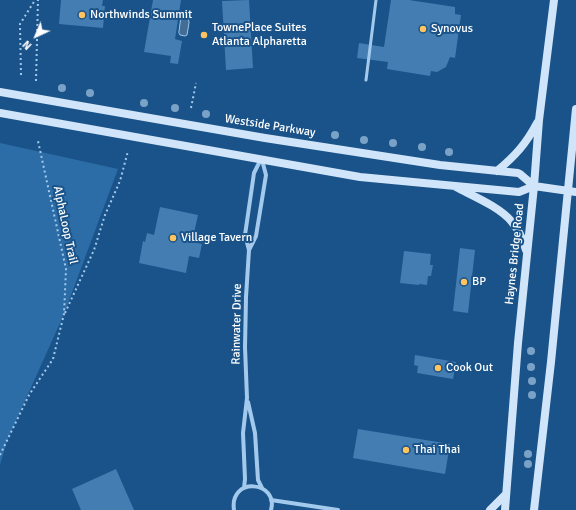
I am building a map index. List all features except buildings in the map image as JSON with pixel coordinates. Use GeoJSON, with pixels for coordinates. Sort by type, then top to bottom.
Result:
{"type":"FeatureCollection","features":[{"type":"Feature","properties":{"kind":"main road","name":"Haynes Bridge Road"},"geometry":{"type":"LineString","coordinates":[[505,510],[539,120],[554,0]]}},
{"type":"Feature","properties":{"kind":"main road","name":"Westside Parkway"},"geometry":{"type":"LineString","coordinates":[[0,92],[265,138],[426,163],[520,174],[534,186]]}},
{"type":"Feature","properties":{"kind":"main road"},"geometry":{"type":"LineString","coordinates":[[534,510],[572,191],[576,109]]}},
{"type":"Feature","properties":{"kind":"main road","name":"Westside Parkway"},"geometry":{"type":"LineString","coordinates":[[0,113],[360,177],[519,192],[534,186],[572,191]]}},
{"type":"Feature","properties":{"kind":"main road"},"geometry":{"type":"LineString","coordinates":[[497,171],[515,156],[528,139],[539,120]]}},
{"type":"Feature","properties":{"kind":"main road"},"geometry":{"type":"LineString","coordinates":[[452,185],[493,207],[512,221],[521,236],[527,253]]}},
{"type":"Feature","properties":{"kind":"main road"},"geometry":{"type":"LineString","coordinates":[[490,510],[506,494]]}},
{"type":"Feature","properties":{"kind":"street","name":"Rainwater Drive"},"geometry":{"type":"LineString","coordinates":[[244,488],[243,433],[247,398],[245,347],[249,250],[245,235],[254,173],[261,159]]}},
{"type":"Feature","properties":{"kind":"street","name":"Rainwater Drive"},"geometry":{"type":"LineString","coordinates":[[249,250],[256,236],[266,175],[261,159]]}},
{"type":"Feature","properties":{"kind":"street","name":"Rainwater Drive"},"geometry":{"type":"LineString","coordinates":[[247,398],[255,434],[258,480],[271,500]]}},
{"type":"Feature","properties":{"kind":"street"},"geometry":{"type":"LineString","coordinates":[[234,510],[234,499],[244,488],[255,486],[262,488]]}},
{"type":"Feature","properties":{"kind":"street"},"geometry":{"type":"LineString","coordinates":[[271,510],[271,500],[338,510]]}},
{"type":"Feature","properties":{"kind":"lane"},"geometry":{"type":"LineString","coordinates":[[366,80],[376,0]]}},
{"type":"Feature","properties":{"kind":"path"},"geometry":{"type":"LineString","coordinates":[[22,75],[20,24],[34,0]]}},
{"type":"Feature","properties":{"kind":"path"},"geometry":{"type":"LineString","coordinates":[[36,82],[38,0]]}},
{"type":"Feature","properties":{"kind":"path"},"geometry":{"type":"LineString","coordinates":[[191,108],[196,83]]}},
{"type":"Feature","properties":{"kind":"path","name":"AlphaLoop Trail"},"geometry":{"type":"LineString","coordinates":[[0,455],[29,395],[53,359],[64,314],[66,269],[38,140]]}},
{"type":"Feature","properties":{"kind":"path","name":"AlphaLoop Trail"},"geometry":{"type":"LineString","coordinates":[[64,314],[94,250],[105,215],[120,181],[128,151]]}},
{"type":"Feature","properties":{"kind":"path"},"geometry":{"type":"LineString","coordinates":[[517,214],[518,208]]}},
{"type":"Feature","properties":{"kind":"shaded area"},"geometry":{"type":"Polygon","coordinates":[[[182,12],[188,13],[189,23],[187,35],[185,36],[180,35],[179,33],[182,12]]]}},
{"type":"Feature","properties":{"kind":"shaded area"},"geometry":{"type":"Polygon","coordinates":[[[0,143],[118,169],[64,314],[7,441],[0,465],[0,143]]]}},
{"type":"Feature","properties":{"kind":"place","name":"Northwinds Summit"},"geometry":{"type":"Point","coordinates":[82,15]}},
{"type":"Feature","properties":{"kind":"place","name":"Synovus"},"geometry":{"type":"Point","coordinates":[423,29]}},
{"type":"Feature","properties":{"kind":"place","name":"TownePlace Suites Atlanta Alpharetta"},"geometry":{"type":"Point","coordinates":[204,35]}},
{"type":"Feature","properties":{"kind":"place","name":"Village Tavern"},"geometry":{"type":"Point","coordinates":[173,238]}},
{"type":"Feature","properties":{"kind":"place","name":"BP"},"geometry":{"type":"Point","coordinates":[464,282]}},
{"type":"Feature","properties":{"kind":"place","name":"Cook Out"},"geometry":{"type":"Point","coordinates":[438,368]}},
{"type":"Feature","properties":{"kind":"place","name":"Thai Thai"},"geometry":{"type":"Point","coordinates":[406,450]}}]}
